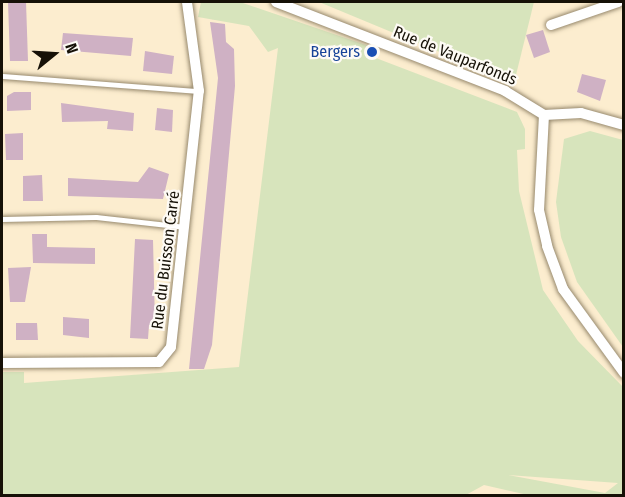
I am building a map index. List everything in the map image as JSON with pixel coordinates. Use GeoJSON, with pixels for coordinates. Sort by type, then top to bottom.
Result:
{"type":"FeatureCollection","features":[{"type":"Feature","properties":{"kind":"street","name":"Rue du Buisson Carré"},"geometry":{"type":"LineString","coordinates":[[2,363],[159,362],[171,347],[186,227],[199,91],[187,2]]}},
{"type":"Feature","properties":{"kind":"street","name":"Rue de Vauparfonds"},"geometry":{"type":"LineString","coordinates":[[276,2],[505,91],[544,115]]}},
{"type":"Feature","properties":{"kind":"street"},"geometry":{"type":"LineString","coordinates":[[551,25],[618,2]]}},
{"type":"Feature","properties":{"kind":"street"},"geometry":{"type":"LineString","coordinates":[[624,125],[581,113],[544,115],[539,210],[547,246],[563,290],[624,373]]}},
{"type":"Feature","properties":{"kind":"lane"},"geometry":{"type":"LineString","coordinates":[[2,76],[199,91]]}},
{"type":"Feature","properties":{"kind":"lane"},"geometry":{"type":"LineString","coordinates":[[2,219],[96,217],[186,227]]}},
{"type":"Feature","properties":{"kind":"green space"},"geometry":{"type":"Polygon","coordinates":[[[201,2],[240,2],[369,46],[368,55],[517,112],[525,129],[525,149],[517,150],[519,191],[543,290],[578,341],[623,387],[623,495],[528,495],[484,485],[464,496],[2,495],[2,372],[24,372],[24,383],[239,367],[278,48],[268,52],[249,26],[198,17],[201,2]],[[508,475],[605,493],[618,483],[508,475]]]}},
{"type":"Feature","properties":{"kind":"green space"},"geometry":{"type":"Polygon","coordinates":[[[319,2],[534,2],[514,83],[319,2]]]}},
{"type":"Feature","properties":{"kind":"green space"},"geometry":{"type":"Polygon","coordinates":[[[590,131],[623,140],[623,347],[577,282],[561,237],[556,202],[564,139],[590,131]]]}},
{"type":"Feature","properties":{"kind":"building"},"geometry":{"type":"Polygon","coordinates":[[[8,2],[26,2],[28,61],[10,61],[8,2]]]}},
{"type":"Feature","properties":{"kind":"building"},"geometry":{"type":"Polygon","coordinates":[[[210,22],[225,24],[226,42],[234,49],[235,86],[212,345],[204,369],[189,369],[218,78],[210,22]]]}},
{"type":"Feature","properties":{"kind":"building"},"geometry":{"type":"Polygon","coordinates":[[[543,30],[550,52],[534,58],[526,35],[543,30]]]}},
{"type":"Feature","properties":{"kind":"building"},"geometry":{"type":"Polygon","coordinates":[[[63,33],[133,38],[131,56],[61,50],[63,33]]]}},
{"type":"Feature","properties":{"kind":"building"},"geometry":{"type":"Polygon","coordinates":[[[145,51],[174,56],[172,74],[143,71],[145,51]]]}},
{"type":"Feature","properties":{"kind":"building"},"geometry":{"type":"Polygon","coordinates":[[[582,74],[606,80],[600,101],[577,92],[582,74]]]}},
{"type":"Feature","properties":{"kind":"building"},"geometry":{"type":"Polygon","coordinates":[[[14,92],[31,92],[31,110],[7,111],[7,96],[14,92]]]}},
{"type":"Feature","properties":{"kind":"building"},"geometry":{"type":"Polygon","coordinates":[[[61,103],[134,113],[133,131],[107,129],[108,121],[62,122],[61,103]]]}},
{"type":"Feature","properties":{"kind":"building"},"geometry":{"type":"Polygon","coordinates":[[[157,108],[173,110],[172,132],[155,130],[157,108]]]}},
{"type":"Feature","properties":{"kind":"building"},"geometry":{"type":"Polygon","coordinates":[[[23,133],[23,160],[6,160],[5,134],[23,133]]]}},
{"type":"Feature","properties":{"kind":"building"},"geometry":{"type":"Polygon","coordinates":[[[149,167],[169,174],[163,199],[68,196],[68,178],[138,182],[149,167]]]}},
{"type":"Feature","properties":{"kind":"building"},"geometry":{"type":"Polygon","coordinates":[[[42,175],[43,201],[23,201],[23,176],[42,175]]]}},
{"type":"Feature","properties":{"kind":"building"},"geometry":{"type":"Polygon","coordinates":[[[32,234],[47,234],[47,247],[95,248],[95,264],[33,263],[32,234]]]}},
{"type":"Feature","properties":{"kind":"building"},"geometry":{"type":"Polygon","coordinates":[[[135,239],[153,240],[155,325],[149,325],[148,339],[130,338],[135,239]]]}},
{"type":"Feature","properties":{"kind":"building"},"geometry":{"type":"Polygon","coordinates":[[[31,267],[25,302],[10,302],[8,268],[31,267]]]}},
{"type":"Feature","properties":{"kind":"building"},"geometry":{"type":"Polygon","coordinates":[[[63,317],[89,319],[89,338],[63,335],[63,317]]]}},
{"type":"Feature","properties":{"kind":"building"},"geometry":{"type":"Polygon","coordinates":[[[16,323],[37,323],[38,340],[16,340],[16,323]]]}},
{"type":"Feature","properties":{"kind":"place","name":"Bergers"},"geometry":{"type":"Point","coordinates":[372,52]}}]}
